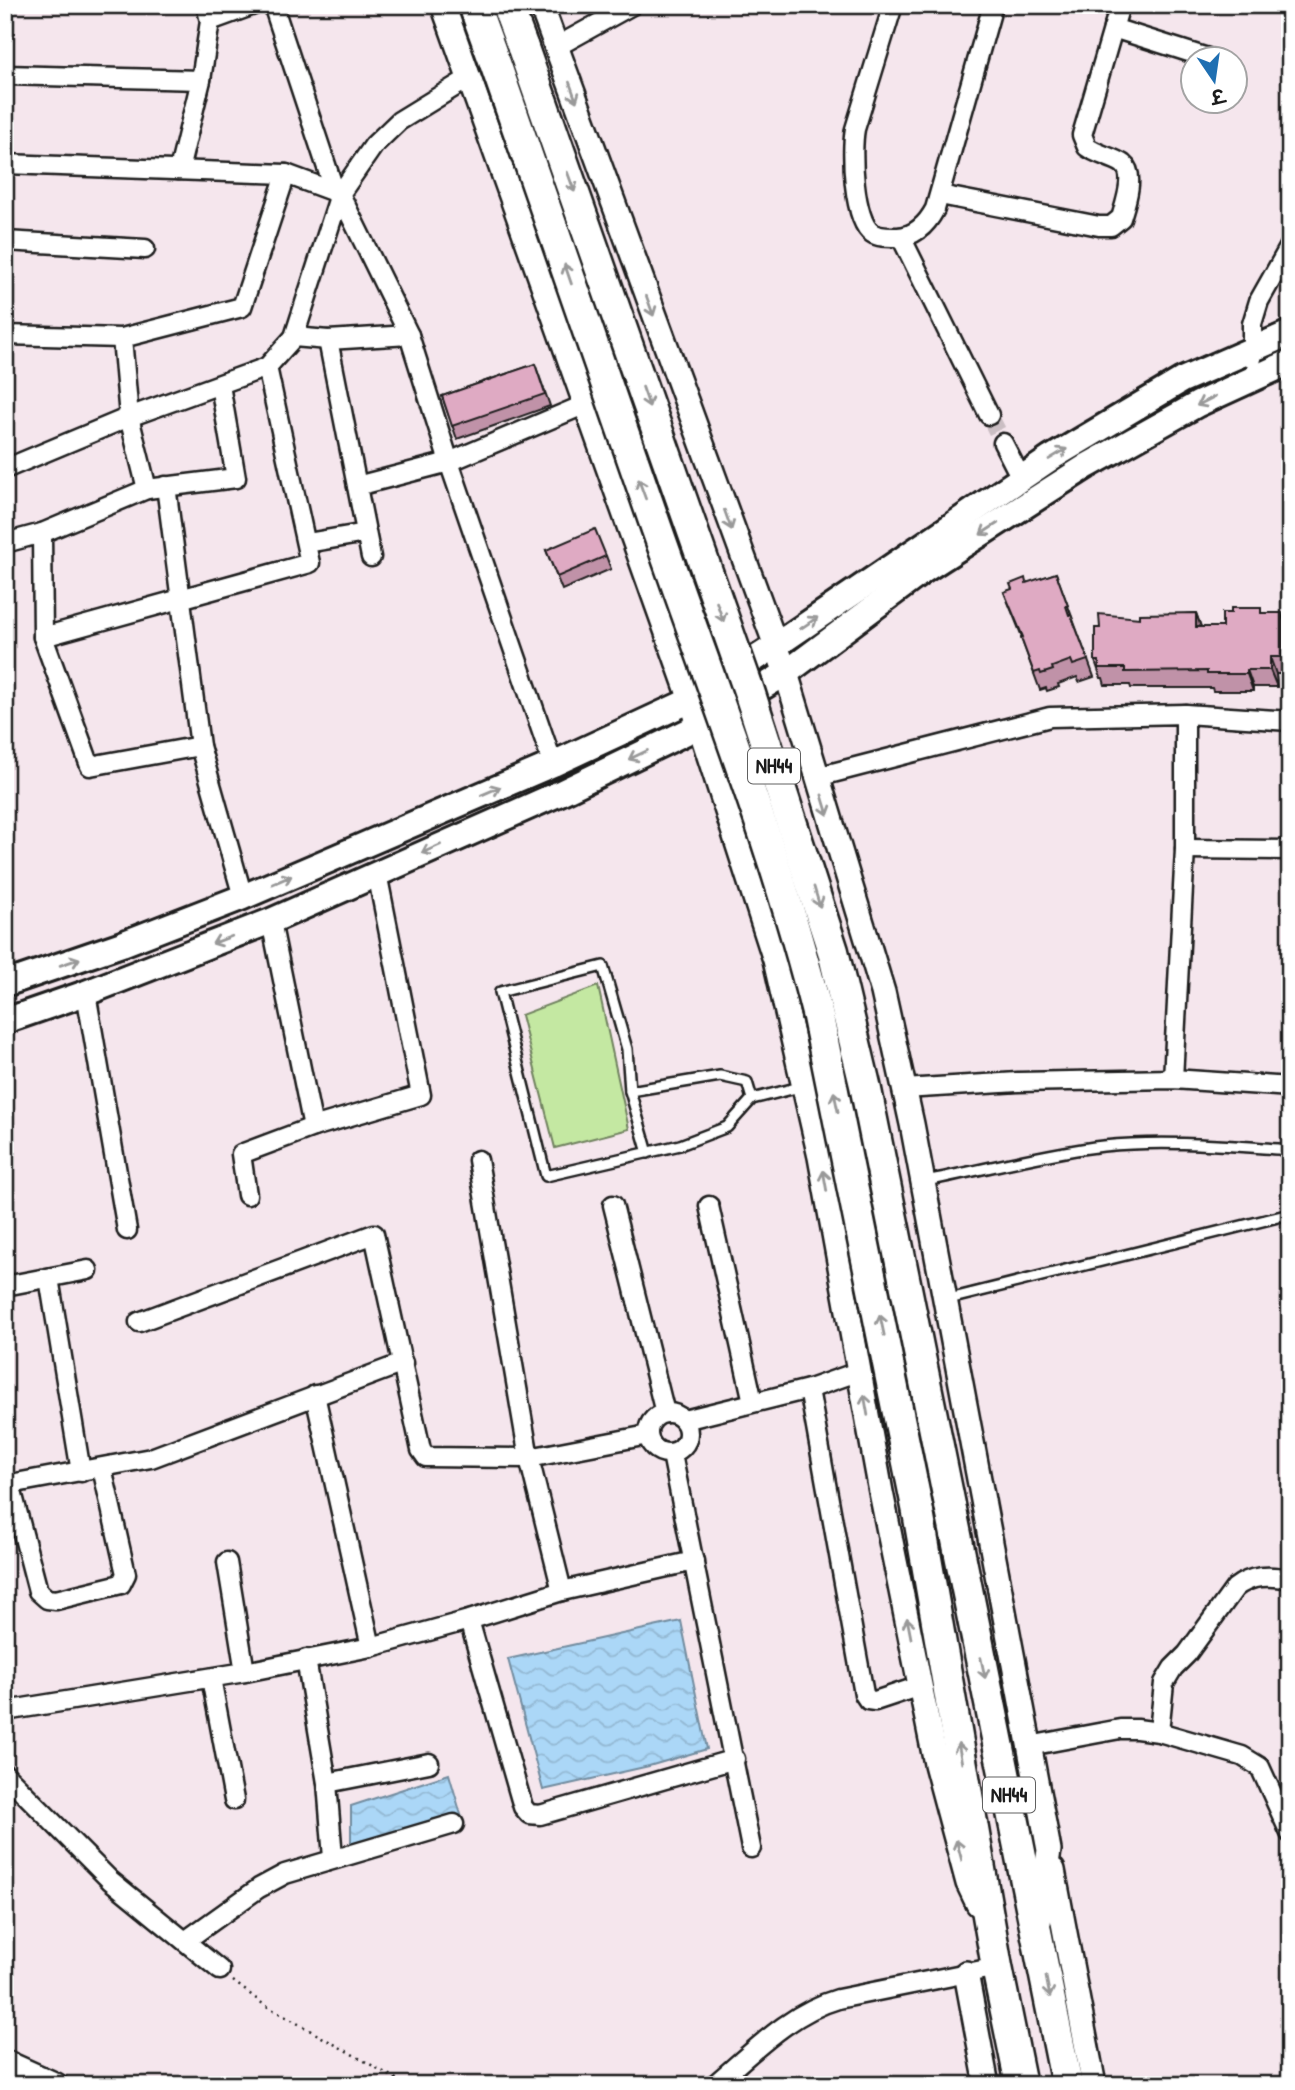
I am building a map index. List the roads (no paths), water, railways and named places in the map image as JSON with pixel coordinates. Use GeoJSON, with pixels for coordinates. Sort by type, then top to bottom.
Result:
{"type":"FeatureCollection","features":[{"type":"Feature","properties":{"kind":"highway","name":"NH44"},"geometry":{"type":"LineString","coordinates":[[474,5],[618,422],[723,715],[802,953],[818,1017],[918,1512],[997,1967],[1021,2085]]}},
{"type":"Feature","properties":{"kind":"highway","name":"NH44"},"geometry":{"type":"LineString","coordinates":[[507,5],[749,691],[834,951],[865,1085],[1067,2085]]}},
{"type":"Feature","properties":{"kind":"main road"},"geometry":{"type":"LineString","coordinates":[[5,984],[122,944],[243,897],[553,764],[691,700],[1051,458],[1182,380],[1290,333]]}},
{"type":"Feature","properties":{"kind":"main road"},"geometry":{"type":"LineString","coordinates":[[5,1021],[86,993],[271,921],[560,793],[699,726],[786,673],[923,571],[1087,466],[1198,404],[1290,362]]}},
{"type":"Feature","properties":{"kind":"street"},"geometry":{"type":"LineString","coordinates":[[179,170],[201,80],[208,13],[254,5]]}},
{"type":"Feature","properties":{"kind":"street"},"geometry":{"type":"LineString","coordinates":[[273,5],[338,193],[409,335],[449,462],[553,764]]}},
{"type":"Feature","properties":{"kind":"street"},"geometry":{"type":"LineString","coordinates":[[443,5],[691,700],[775,960],[821,1157],[936,1764],[968,1883],[993,1936]]}},
{"type":"Feature","properties":{"kind":"street"},"geometry":{"type":"LineString","coordinates":[[541,5],[786,673],[883,992],[922,1181],[1094,2085]]}},
{"type":"Feature","properties":{"kind":"street"},"geometry":{"type":"LineString","coordinates":[[556,47],[632,5]]}},
{"type":"Feature","properties":{"kind":"street"},"geometry":{"type":"LineString","coordinates":[[893,5],[855,129],[852,148],[852,168],[864,224],[876,236],[909,235],[924,225],[940,195],[993,5]]}},
{"type":"Feature","properties":{"kind":"street"},"geometry":{"type":"LineString","coordinates":[[940,195],[1099,226],[1117,223],[1123,212],[1129,181],[1128,171],[1122,164],[1087,147],[1082,135],[1120,5]]}},
{"type":"Feature","properties":{"kind":"street"},"geometry":{"type":"LineString","coordinates":[[1113,29],[1180,50]]}},
{"type":"Feature","properties":{"kind":"street"},"geometry":{"type":"LineString","coordinates":[[5,75],[201,80]]}},
{"type":"Feature","properties":{"kind":"street"},"geometry":{"type":"LineString","coordinates":[[5,469],[129,417],[267,367],[294,337],[338,193],[386,133],[400,121],[469,78]]}},
{"type":"Feature","properties":{"kind":"street"},"geometry":{"type":"LineString","coordinates":[[5,164],[286,174],[338,193]]}},
{"type":"Feature","properties":{"kind":"street"},"geometry":{"type":"LineString","coordinates":[[5,335],[122,338],[242,307],[286,174]]}},
{"type":"Feature","properties":{"kind":"street"},"geometry":{"type":"LineString","coordinates":[[901,236],[989,415]]}},
{"type":"Feature","properties":{"kind":"street"},"geometry":{"type":"LineString","coordinates":[[5,240],[145,249]]}},
{"type":"Feature","properties":{"kind":"street"},"geometry":{"type":"LineString","coordinates":[[1252,378],[1252,324],[1259,301],[1290,246]]}},
{"type":"Feature","properties":{"kind":"street"},"geometry":{"type":"LineString","coordinates":[[294,337],[328,340],[409,335]]}},
{"type":"Feature","properties":{"kind":"street"},"geometry":{"type":"LineString","coordinates":[[122,338],[129,417],[147,489]]}},
{"type":"Feature","properties":{"kind":"street"},"geometry":{"type":"LineString","coordinates":[[328,340],[371,557]]}},
{"type":"Feature","properties":{"kind":"street"},"geometry":{"type":"LineString","coordinates":[[43,637],[310,563],[267,367]]}},
{"type":"Feature","properties":{"kind":"street"},"geometry":{"type":"LineString","coordinates":[[5,543],[42,533],[147,489],[236,478],[220,385]]}},
{"type":"Feature","properties":{"kind":"street"},"geometry":{"type":"LineString","coordinates":[[357,486],[449,462],[586,404]]}},
{"type":"Feature","properties":{"kind":"street"},"geometry":{"type":"LineString","coordinates":[[1003,443],[1021,478]]}},
{"type":"Feature","properties":{"kind":"street"},"geometry":{"type":"LineString","coordinates":[[166,486],[200,746],[243,897]]}},
{"type":"Feature","properties":{"kind":"street"},"geometry":{"type":"LineString","coordinates":[[42,533],[43,637],[90,766],[200,746]]}},
{"type":"Feature","properties":{"kind":"street"},"geometry":{"type":"LineString","coordinates":[[307,543],[366,533]]}},
{"type":"Feature","properties":{"kind":"street"},"geometry":{"type":"LineString","coordinates":[[817,777],[1050,717],[1185,714],[1290,721]]}},
{"type":"Feature","properties":{"kind":"street"},"geometry":{"type":"LineString","coordinates":[[1173,1079],[1185,849],[1185,714]]}},
{"type":"Feature","properties":{"kind":"street"},"geometry":{"type":"LineString","coordinates":[[1185,849],[1290,850]]}},
{"type":"Feature","properties":{"kind":"street"},"geometry":{"type":"LineString","coordinates":[[247,1195],[242,1154],[313,1127],[421,1095],[377,873]]}},
{"type":"Feature","properties":{"kind":"street"},"geometry":{"type":"LineString","coordinates":[[271,921],[313,1127]]}},
{"type":"Feature","properties":{"kind":"street"},"geometry":{"type":"LineString","coordinates":[[86,993],[127,1230]]}},
{"type":"Feature","properties":{"kind":"street"},"geometry":{"type":"LineString","coordinates":[[904,1089],[1173,1079],[1290,1087]]}},
{"type":"Feature","properties":{"kind":"street"},"geometry":{"type":"LineString","coordinates":[[478,1160],[529,1458],[562,1591]]}},
{"type":"Feature","properties":{"kind":"street"},"geometry":{"type":"LineString","coordinates":[[612,1205],[665,1413]]}},
{"type":"Feature","properties":{"kind":"street"},"geometry":{"type":"LineString","coordinates":[[709,1206],[753,1402]]}},
{"type":"Feature","properties":{"kind":"street"},"geometry":{"type":"LineString","coordinates":[[139,1322],[374,1234],[421,1450],[426,1457],[529,1458],[648,1436]]}},
{"type":"Feature","properties":{"kind":"street"},"geometry":{"type":"LineString","coordinates":[[5,1286],[88,1270]]}},
{"type":"Feature","properties":{"kind":"street"},"geometry":{"type":"LineString","coordinates":[[49,1278],[81,1472]]}},
{"type":"Feature","properties":{"kind":"street"},"geometry":{"type":"LineString","coordinates":[[103,1468],[126,1574],[121,1584],[55,1600],[47,1599],[38,1591],[8,1484],[103,1468],[167,1453],[403,1363]]}},
{"type":"Feature","properties":{"kind":"street"},"geometry":{"type":"LineString","coordinates":[[684,1420],[809,1388],[860,1371]]}},
{"type":"Feature","properties":{"kind":"street"},"geometry":{"type":"LineString","coordinates":[[809,1388],[864,1694],[868,1700],[875,1701],[920,1686]]}},
{"type":"Feature","properties":{"kind":"street"},"geometry":{"type":"LineString","coordinates":[[315,1395],[371,1647]]}},
{"type":"Feature","properties":{"kind":"street"},"geometry":{"type":"LineString","coordinates":[[665,1413],[672,1413],[684,1420],[689,1436],[686,1444],[672,1454],[656,1450],[648,1436],[652,1421],[665,1413]]}},
{"type":"Feature","properties":{"kind":"street"},"geometry":{"type":"LineString","coordinates":[[672,1454],[751,1847]]}},
{"type":"Feature","properties":{"kind":"street"},"geometry":{"type":"LineString","coordinates":[[5,1711],[211,1678],[371,1647],[562,1591],[694,1561]]}},
{"type":"Feature","properties":{"kind":"street"},"geometry":{"type":"LineString","coordinates":[[227,1562],[245,1672]]}},
{"type":"Feature","properties":{"kind":"street"},"geometry":{"type":"LineString","coordinates":[[1159,1732],[1164,1683],[1235,1588],[1243,1581],[1258,1576],[1290,1579]]}},
{"type":"Feature","properties":{"kind":"street"},"geometry":{"type":"LineString","coordinates":[[469,1620],[523,1807],[529,1814],[540,1815],[735,1759]]}},
{"type":"Feature","properties":{"kind":"street"},"geometry":{"type":"LineString","coordinates":[[306,1659],[327,1783],[333,1858]]}},
{"type":"Feature","properties":{"kind":"street"},"geometry":{"type":"LineString","coordinates":[[211,1678],[234,1800]]}},
{"type":"Feature","properties":{"kind":"street"},"geometry":{"type":"LineString","coordinates":[[1029,1746],[1120,1729],[1159,1732],[1253,1761],[1260,1767],[1290,1833]]}},
{"type":"Feature","properties":{"kind":"street"},"geometry":{"type":"LineString","coordinates":[[327,1783],[429,1763]]}},
{"type":"Feature","properties":{"kind":"street"},"geometry":{"type":"LineString","coordinates":[[5,1774],[110,1880],[220,1970]]}},
{"type":"Feature","properties":{"kind":"street"},"geometry":{"type":"LineString","coordinates":[[185,1941],[259,1888],[285,1874],[454,1824]]}},
{"type":"Feature","properties":{"kind":"street"},"geometry":{"type":"LineString","coordinates":[[1038,1933],[1049,1850]]}},
{"type":"Feature","properties":{"kind":"street"},"geometry":{"type":"LineString","coordinates":[[714,2085],[799,2015],[816,2006],[997,1967]]}},
{"type":"Feature","properties":{"kind":"street"},"geometry":{"type":"LineString","coordinates":[[966,1973],[988,2085]]}},
{"type":"Feature","properties":{"kind":"street"},"geometry":{"type":"LineString","coordinates":[[5,2062],[56,2085]]}},
{"type":"Feature","properties":{"kind":"lane"},"geometry":{"type":"LineString","coordinates":[[648,1153],[630,1091],[627,1049],[603,966],[500,992],[546,1176],[648,1153],[680,1145],[727,1127],[752,1099],[805,1086]]}},
{"type":"Feature","properties":{"kind":"lane"},"geometry":{"type":"LineString","coordinates":[[630,1091],[720,1076],[747,1082],[752,1099]]}},
{"type":"Feature","properties":{"kind":"lane"},"geometry":{"type":"LineString","coordinates":[[922,1181],[1101,1147],[1125,1145],[1197,1143],[1279,1149],[1290,1154]]}},
{"type":"Feature","properties":{"kind":"lane"},"geometry":{"type":"LineString","coordinates":[[943,1301],[1290,1214]]}},
{"type":"Feature","properties":{"kind":"water"},"geometry":{"type":"Polygon","coordinates":[[[681,1621],[707,1749],[649,1766],[543,1790],[508,1659],[681,1621]]]}},
{"type":"Feature","properties":{"kind":"water"},"geometry":{"type":"Polygon","coordinates":[[[449,1774],[462,1818],[427,1830],[351,1846],[351,1806],[449,1774]]]}},
{"type":"Feature","properties":{"kind":"tunnel"},"geometry":{"type":"LineString","coordinates":[[989,415],[1003,443]]}}]}
